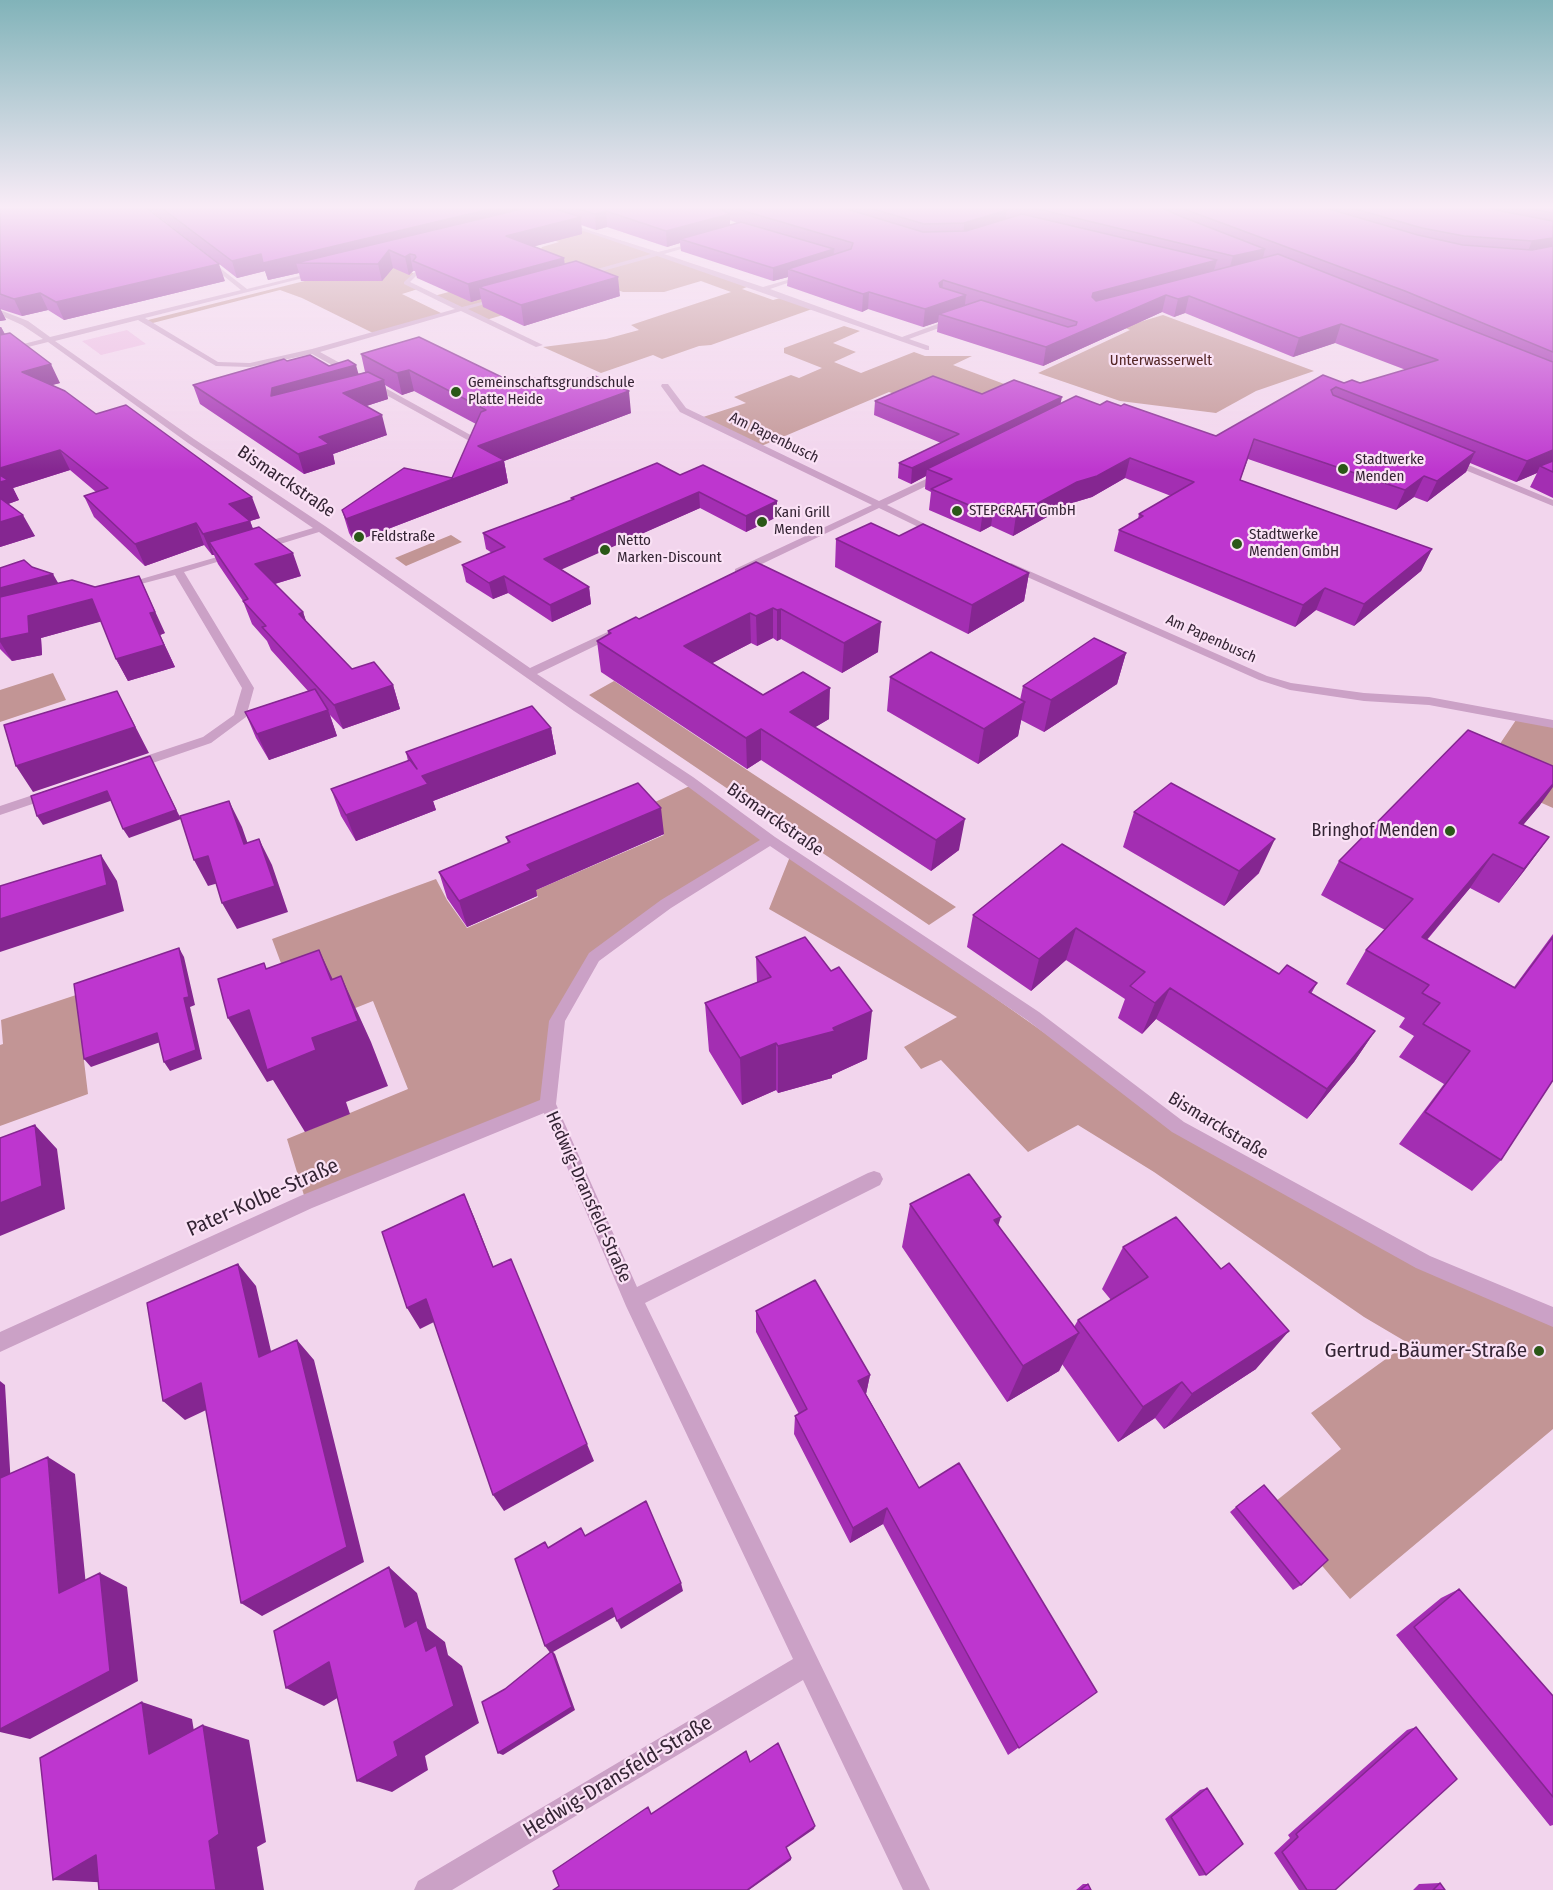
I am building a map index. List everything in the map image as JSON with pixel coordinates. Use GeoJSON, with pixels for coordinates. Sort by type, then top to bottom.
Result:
{"type":"FeatureCollection","features":[{"type":"Feature","properties":{"kind":"street"},"geometry":{"type":"LineString","coordinates":[[0,352],[238,294]]}},
{"type":"Feature","properties":{"kind":"street"},"geometry":{"type":"LineString","coordinates":[[430,294],[539,345]]}},
{"type":"Feature","properties":{"kind":"street"},"geometry":{"type":"LineString","coordinates":[[778,294],[926,348]]}},
{"type":"Feature","properties":{"kind":"street"},"geometry":{"type":"LineString","coordinates":[[139,318],[216,364],[250,364],[313,351],[507,296]]}},
{"type":"Feature","properties":{"kind":"street","name":"Bismarckstraße"},"geometry":{"type":"LineString","coordinates":[[0,312],[15,318],[49,340],[191,441],[322,528],[528,673],[694,784],[770,840],[1033,1016],[1178,1127],[1423,1262],[1553,1317]]}},
{"type":"Feature","properties":{"kind":"street"},"geometry":{"type":"LineString","coordinates":[[903,339],[967,316]]}},
{"type":"Feature","properties":{"kind":"street"},"geometry":{"type":"LineString","coordinates":[[313,351],[473,440]]}},
{"type":"Feature","properties":{"kind":"street"},"geometry":{"type":"LineString","coordinates":[[361,388],[373,385]]}},
{"type":"Feature","properties":{"kind":"street","name":"Am Papenbusch"},"geometry":{"type":"LineString","coordinates":[[665,386],[683,410],[878,506],[954,540]]}},
{"type":"Feature","properties":{"kind":"street"},"geometry":{"type":"LineString","coordinates":[[1439,456],[1520,486],[1553,503]]}},
{"type":"Feature","properties":{"kind":"street"},"geometry":{"type":"LineString","coordinates":[[728,577],[954,469]]}},
{"type":"Feature","properties":{"kind":"street"},"geometry":{"type":"LineString","coordinates":[[110,589],[322,528]]}},
{"type":"Feature","properties":{"kind":"street","name":"Am Papenbusch"},"geometry":{"type":"LineString","coordinates":[[996,559],[1263,678],[1290,686],[1364,697],[1429,701],[1553,724]]}},
{"type":"Feature","properties":{"kind":"street"},"geometry":{"type":"LineString","coordinates":[[120,770],[207,740],[240,717],[248,688],[178,571]]}},
{"type":"Feature","properties":{"kind":"street"},"geometry":{"type":"LineString","coordinates":[[528,673],[626,627]]}},
{"type":"Feature","properties":{"kind":"street"},"geometry":{"type":"LineString","coordinates":[[0,811],[65,788]]}},
{"type":"Feature","properties":{"kind":"street","name":"Hedwig-Dransfeld-Straße"},"geometry":{"type":"LineString","coordinates":[[770,840],[666,904],[594,957],[556,1021],[548,1104],[633,1299],[917,1890]]}},
{"type":"Feature","properties":{"kind":"street","name":"Pater-Kolbe-Straße"},"geometry":{"type":"LineString","coordinates":[[0,1342],[306,1202],[548,1104]]}},
{"type":"Feature","properties":{"kind":"street","name":"Hedwig-Dransfeld-Straße"},"geometry":{"type":"LineString","coordinates":[[633,1299],[874,1179]]}},
{"type":"Feature","properties":{"kind":"street","name":"Hedwig-Dransfeld-Straße"},"geometry":{"type":"LineString","coordinates":[[427,1890],[809,1663]]}},
{"type":"Feature","properties":{"kind":"green space"},"geometry":{"type":"Polygon","coordinates":[[[252,294],[264,294],[149,324],[144,321],[252,294]]]}},
{"type":"Feature","properties":{"kind":"green space"},"geometry":{"type":"Polygon","coordinates":[[[292,294],[402,294],[443,314],[373,333],[292,294]]]}},
{"type":"Feature","properties":{"kind":"green space"},"geometry":{"type":"Polygon","coordinates":[[[491,294],[520,310],[486,320],[434,296],[491,294]]]}},
{"type":"Feature","properties":{"kind":"green space"},"geometry":{"type":"Polygon","coordinates":[[[724,294],[757,294],[773,300],[784,297],[815,308],[711,345],[699,346],[662,359],[653,355],[601,373],[543,347],[606,339],[639,330],[631,325],[724,294]]]}},
{"type":"Feature","properties":{"kind":"green space","name":"Unterwasserwelt"},"geometry":{"type":"Polygon","coordinates":[[[1163,315],[1314,371],[1256,391],[1216,413],[1120,401],[1038,373],[1130,330],[1123,327],[1163,315]]]}},
{"type":"Feature","properties":{"kind":"green space"},"geometry":{"type":"Polygon","coordinates":[[[844,326],[860,331],[833,343],[856,352],[834,362],[861,373],[914,352],[925,356],[972,356],[953,365],[1007,385],[983,401],[910,400],[889,392],[759,447],[700,418],[746,403],[734,397],[791,375],[799,378],[822,368],[784,353],[784,348],[844,326]]]}},
{"type":"Feature","properties":{"kind":"green space"},"geometry":{"type":"Polygon","coordinates":[[[451,535],[462,542],[406,566],[395,558],[451,535]]]}},
{"type":"Feature","properties":{"kind":"green space"},"geometry":{"type":"Polygon","coordinates":[[[53,673],[66,700],[0,722],[0,690],[53,673]]]}},
{"type":"Feature","properties":{"kind":"green space"},"geometry":{"type":"Polygon","coordinates":[[[614,681],[956,907],[929,925],[589,695],[614,681]]]}},
{"type":"Feature","properties":{"kind":"green space"},"geometry":{"type":"Polygon","coordinates":[[[1518,717],[1553,724],[1553,808],[1479,775],[1518,717]]]}},
{"type":"Feature","properties":{"kind":"green space"},"geometry":{"type":"Polygon","coordinates":[[[694,784],[770,840],[594,957],[559,1017],[548,1104],[306,1202],[287,1139],[408,1089],[373,1001],[305,1028],[272,939],[436,879],[447,900],[467,928],[538,897],[534,891],[664,835],[642,808],[694,784]]]}},
{"type":"Feature","properties":{"kind":"green space"},"geometry":{"type":"Polygon","coordinates":[[[791,854],[1178,1127],[1423,1262],[1553,1317],[1553,1429],[1350,1599],[1271,1505],[1341,1449],[1311,1413],[1408,1343],[1364,1317],[1154,1172],[1078,1125],[1028,1152],[941,1060],[921,1069],[904,1047],[957,1017],[769,909],[791,854]]]}},
{"type":"Feature","properties":{"kind":"green space"},"geometry":{"type":"Polygon","coordinates":[[[76,995],[88,1094],[0,1126],[0,1045],[3,1044],[1,1020],[76,995]]]}},
{"type":"Feature","properties":{"kind":"shaded area"},"geometry":{"type":"Polygon","coordinates":[[[127,330],[146,344],[101,355],[82,341],[127,330]]]}},
{"type":"Feature","properties":{"kind":"building"},"geometry":{"type":"Polygon","coordinates":[[[1,294],[35,294],[14,299],[1,294]]]}},
{"type":"Feature","properties":{"kind":"building"},"geometry":{"type":"Polygon","coordinates":[[[42,294],[89,294],[56,302],[42,294]]]}},
{"type":"Feature","properties":{"kind":"building"},"geometry":{"type":"Polygon","coordinates":[[[496,294],[558,294],[521,305],[496,294]]]}},
{"type":"Feature","properties":{"kind":"building"},"geometry":{"type":"Polygon","coordinates":[[[876,294],[966,295],[925,309],[876,294]]]}},
{"type":"Feature","properties":{"kind":"building"},"geometry":{"type":"Polygon","coordinates":[[[988,294],[1093,294],[1092,297],[1096,301],[1122,294],[1380,294],[1553,362],[1553,450],[1527,461],[1336,387],[1331,390],[1333,395],[1475,452],[1437,481],[1424,476],[1405,490],[1254,439],[1240,480],[1432,549],[1364,604],[1325,588],[1303,605],[1119,530],[1143,516],[1139,514],[1194,482],[1130,458],[1097,476],[1077,482],[1016,515],[994,505],[983,511],[931,489],[952,479],[927,469],[1076,396],[1100,405],[1107,401],[1121,406],[1124,404],[1216,436],[1323,375],[1344,383],[1352,380],[1360,383],[1438,360],[1341,324],[1299,338],[1189,296],[1178,299],[1166,295],[1046,347],[939,314],[981,300],[1068,327],[1076,325],[1077,322],[988,294]]]}},
{"type":"Feature","properties":{"kind":"building"},"geometry":{"type":"Polygon","coordinates":[[[1413,294],[1553,294],[1553,352],[1413,294]]]}},
{"type":"Feature","properties":{"kind":"building"},"geometry":{"type":"Polygon","coordinates":[[[10,333],[51,364],[22,372],[65,391],[96,414],[126,405],[252,497],[229,504],[250,521],[203,534],[196,523],[135,544],[84,496],[108,488],[60,450],[0,468],[0,335],[10,333]]]}},
{"type":"Feature","properties":{"kind":"building"},"geometry":{"type":"Polygon","coordinates":[[[419,337],[516,384],[529,377],[565,386],[595,376],[629,391],[478,446],[504,460],[346,519],[342,510],[404,468],[452,478],[481,412],[486,410],[409,370],[397,373],[361,354],[419,337]]]}},
{"type":"Feature","properties":{"kind":"building"},"geometry":{"type":"Polygon","coordinates":[[[310,355],[329,366],[348,360],[356,365],[272,388],[271,396],[368,372],[384,380],[343,393],[382,415],[319,437],[329,444],[298,454],[193,385],[284,359],[287,361],[310,355]]]}},
{"type":"Feature","properties":{"kind":"building"},"geometry":{"type":"Polygon","coordinates":[[[933,376],[982,394],[1014,380],[1062,397],[912,468],[899,463],[959,434],[875,401],[933,376]]]}},
{"type":"Feature","properties":{"kind":"building"},"geometry":{"type":"Polygon","coordinates":[[[1553,461],[1553,472],[1540,466],[1553,461]]]}},
{"type":"Feature","properties":{"kind":"building"},"geometry":{"type":"Polygon","coordinates":[[[657,463],[680,475],[703,465],[777,501],[746,516],[699,492],[544,559],[589,587],[550,605],[504,576],[489,583],[462,565],[505,547],[483,533],[574,499],[571,498],[657,463]]]}},
{"type":"Feature","properties":{"kind":"building"},"geometry":{"type":"Polygon","coordinates":[[[0,475],[8,480],[0,482],[0,475]]]}},
{"type":"Feature","properties":{"kind":"building"},"geometry":{"type":"Polygon","coordinates":[[[0,498],[23,515],[0,522],[0,498]]]}},
{"type":"Feature","properties":{"kind":"building"},"geometry":{"type":"Polygon","coordinates":[[[871,523],[899,536],[923,524],[1029,573],[972,605],[836,539],[871,523]]]}},
{"type":"Feature","properties":{"kind":"building"},"geometry":{"type":"Polygon","coordinates":[[[259,527],[293,553],[255,564],[303,612],[299,614],[352,669],[374,662],[393,685],[334,705],[262,627],[266,626],[243,601],[248,599],[209,542],[259,527]]]}},
{"type":"Feature","properties":{"kind":"building"},"geometry":{"type":"Polygon","coordinates":[[[24,560],[32,567],[53,574],[0,588],[0,568],[24,560]]]}},
{"type":"Feature","properties":{"kind":"building"},"geometry":{"type":"Polygon","coordinates":[[[756,562],[881,622],[844,643],[781,609],[773,608],[756,616],[750,613],[684,646],[763,695],[803,672],[830,688],[790,712],[965,819],[936,840],[761,729],[746,738],[597,641],[611,633],[608,631],[636,617],[639,619],[756,562]]]}},
{"type":"Feature","properties":{"kind":"building"},"geometry":{"type":"Polygon","coordinates":[[[139,576],[155,612],[150,613],[164,645],[116,659],[92,599],[28,616],[29,633],[0,639],[0,597],[72,580],[95,587],[139,576]]]}},
{"type":"Feature","properties":{"kind":"building"},"geometry":{"type":"Polygon","coordinates":[[[1094,638],[1126,653],[1051,700],[1023,686],[1094,638]]]}},
{"type":"Feature","properties":{"kind":"building"},"geometry":{"type":"Polygon","coordinates":[[[931,652],[1025,702],[984,729],[890,677],[931,652]]]}},
{"type":"Feature","properties":{"kind":"building"},"geometry":{"type":"Polygon","coordinates":[[[315,689],[328,710],[257,734],[245,712],[315,689]]]}},
{"type":"Feature","properties":{"kind":"building"},"geometry":{"type":"Polygon","coordinates":[[[117,691],[135,727],[16,766],[4,725],[117,691]]]}},
{"type":"Feature","properties":{"kind":"building"},"geometry":{"type":"Polygon","coordinates":[[[532,706],[551,728],[422,776],[428,784],[346,815],[331,789],[410,760],[417,769],[406,752],[532,706]]]}},
{"type":"Feature","properties":{"kind":"building"},"geometry":{"type":"Polygon","coordinates":[[[1468,730],[1553,766],[1553,784],[1519,823],[1549,837],[1524,869],[1493,854],[1422,937],[1515,988],[1553,937],[1553,1080],[1501,1160],[1425,1112],[1470,1051],[1423,1024],[1440,1003],[1422,993],[1429,985],[1366,950],[1413,899],[1339,861],[1468,730]]]}},
{"type":"Feature","properties":{"kind":"building"},"geometry":{"type":"Polygon","coordinates":[[[150,756],[176,810],[123,829],[107,791],[37,816],[31,796],[150,756]]]}},
{"type":"Feature","properties":{"kind":"building"},"geometry":{"type":"Polygon","coordinates":[[[638,783],[661,808],[527,865],[531,870],[459,901],[439,872],[510,842],[506,837],[638,783]]]}},
{"type":"Feature","properties":{"kind":"building"},"geometry":{"type":"Polygon","coordinates":[[[1171,783],[1275,839],[1239,871],[1134,812],[1171,783]]]}},
{"type":"Feature","properties":{"kind":"building"},"geometry":{"type":"Polygon","coordinates":[[[229,801],[244,844],[259,839],[275,886],[222,903],[208,856],[194,860],[180,816],[229,801]]]}},
{"type":"Feature","properties":{"kind":"building"},"geometry":{"type":"Polygon","coordinates":[[[1062,844],[1279,974],[1287,965],[1317,983],[1309,992],[1375,1031],[1327,1089],[1170,988],[1155,1003],[1130,986],[1145,972],[1076,928],[1039,959],[973,915],[1062,844]]]}},
{"type":"Feature","properties":{"kind":"building"},"geometry":{"type":"Polygon","coordinates":[[[101,855],[107,885],[0,919],[0,886],[101,855]]]}},
{"type":"Feature","properties":{"kind":"building"},"geometry":{"type":"Polygon","coordinates":[[[805,937],[831,971],[839,967],[872,1011],[833,1028],[835,1031],[778,1046],[776,1043],[740,1058],[705,1003],[771,977],[756,957],[805,937]]]}},
{"type":"Feature","properties":{"kind":"building"},"geometry":{"type":"Polygon","coordinates":[[[179,948],[189,997],[184,998],[196,1050],[164,1062],[157,1033],[84,1059],[74,984],[179,948]]]}},
{"type":"Feature","properties":{"kind":"building"},"geometry":{"type":"Polygon","coordinates":[[[319,950],[331,980],[341,976],[358,1021],[312,1038],[316,1050],[267,1070],[249,1010],[228,1018],[218,979],[264,963],[266,969],[319,950]]]}},
{"type":"Feature","properties":{"kind":"building"},"geometry":{"type":"Polygon","coordinates":[[[35,1125],[42,1186],[0,1203],[0,1138],[35,1125]]]}},
{"type":"Feature","properties":{"kind":"building"},"geometry":{"type":"Polygon","coordinates":[[[969,1174],[1001,1217],[994,1220],[1079,1333],[1023,1366],[910,1204],[969,1174]]]}},
{"type":"Feature","properties":{"kind":"building"},"geometry":{"type":"Polygon","coordinates":[[[464,1194],[493,1267],[511,1259],[587,1444],[493,1495],[426,1299],[407,1308],[382,1232],[464,1194]]]}},
{"type":"Feature","properties":{"kind":"building"},"geometry":{"type":"Polygon","coordinates":[[[1176,1217],[1221,1269],[1229,1263],[1289,1331],[1192,1394],[1182,1382],[1143,1407],[1078,1320],[1148,1277],[1123,1247],[1176,1217]]]}},
{"type":"Feature","properties":{"kind":"building"},"geometry":{"type":"Polygon","coordinates":[[[238,1264],[259,1357],[297,1340],[347,1547],[241,1603],[201,1383],[163,1401],[147,1303],[238,1264]]]}},
{"type":"Feature","properties":{"kind":"building"},"geometry":{"type":"Polygon","coordinates":[[[815,1280],[870,1375],[858,1381],[919,1488],[959,1463],[1097,1692],[1019,1748],[887,1508],[853,1528],[795,1416],[807,1409],[756,1311],[815,1280]]]}},
{"type":"Feature","properties":{"kind":"building"},"geometry":{"type":"Polygon","coordinates":[[[48,1457],[59,1593],[100,1573],[110,1671],[0,1729],[0,1478],[48,1457]]]}},
{"type":"Feature","properties":{"kind":"building"},"geometry":{"type":"Polygon","coordinates":[[[1264,1485],[1328,1560],[1301,1585],[1236,1507],[1264,1485]]]}},
{"type":"Feature","properties":{"kind":"building"},"geometry":{"type":"Polygon","coordinates":[[[646,1501],[681,1583],[617,1621],[612,1608],[545,1646],[515,1559],[545,1542],[548,1548],[581,1528],[585,1536],[646,1501]]]}},
{"type":"Feature","properties":{"kind":"building"},"geometry":{"type":"Polygon","coordinates":[[[389,1567],[405,1627],[417,1620],[426,1651],[436,1645],[454,1706],[394,1742],[398,1756],[357,1781],[329,1662],[286,1688],[274,1631],[389,1567]]]}},
{"type":"Feature","properties":{"kind":"building"},"geometry":{"type":"Polygon","coordinates":[[[1459,1589],[1553,1696],[1553,1797],[1414,1627],[1459,1589]]]}},
{"type":"Feature","properties":{"kind":"building"},"geometry":{"type":"Polygon","coordinates":[[[552,1651],[572,1707],[498,1753],[482,1702],[505,1689],[552,1651]]]}},
{"type":"Feature","properties":{"kind":"building"},"geometry":{"type":"Polygon","coordinates":[[[142,1702],[149,1754],[203,1725],[219,1834],[209,1841],[216,1890],[99,1890],[96,1855],[53,1880],[40,1758],[142,1702]]]}},
{"type":"Feature","properties":{"kind":"building"},"geometry":{"type":"Polygon","coordinates":[[[1416,1727],[1457,1779],[1335,1890],[1307,1890],[1282,1852],[1298,1837],[1296,1834],[1416,1727]]]}},
{"type":"Feature","properties":{"kind":"building"},"geometry":{"type":"Polygon","coordinates":[[[778,1743],[815,1826],[786,1847],[791,1858],[747,1890],[553,1890],[559,1886],[553,1871],[648,1807],[651,1814],[746,1751],[750,1762],[778,1743]]]}},
{"type":"Feature","properties":{"kind":"building"},"geometry":{"type":"Polygon","coordinates":[[[1207,1788],[1243,1844],[1206,1875],[1171,1817],[1207,1788]]]}},
{"type":"Feature","properties":{"kind":"building"},"geometry":{"type":"Polygon","coordinates":[[[1440,1883],[1445,1890],[1433,1890],[1440,1883]]]}},
{"type":"Feature","properties":{"kind":"building"},"geometry":{"type":"Polygon","coordinates":[[[1088,1884],[1091,1890],[1080,1890],[1088,1884]]]}},
{"type":"Feature","properties":{"kind":"place","name":"Gemeinschaftsgrundschule Platte Heide"},"geometry":{"type":"Point","coordinates":[456,392]}},
{"type":"Feature","properties":{"kind":"place","name":"Stadtwerke Menden"},"geometry":{"type":"Point","coordinates":[1343,469]}},
{"type":"Feature","properties":{"kind":"place","name":"STEPCRAFT GmbH"},"geometry":{"type":"Point","coordinates":[957,511]}},
{"type":"Feature","properties":{"kind":"place","name":"Kani Grill Menden"},"geometry":{"type":"Point","coordinates":[762,522]}},
{"type":"Feature","properties":{"kind":"place","name":"Feldstraße"},"geometry":{"type":"Point","coordinates":[359,537]}},
{"type":"Feature","properties":{"kind":"place","name":"Stadtwerke Menden GmbH"},"geometry":{"type":"Point","coordinates":[1237,544]}},
{"type":"Feature","properties":{"kind":"place","name":"Netto Marken-Discount"},"geometry":{"type":"Point","coordinates":[605,550]}},
{"type":"Feature","properties":{"kind":"place","name":"Bringhof Menden"},"geometry":{"type":"Point","coordinates":[1450,831]}},
{"type":"Feature","properties":{"kind":"place","name":"Gertrud-Bäumer-Straße"},"geometry":{"type":"Point","coordinates":[1539,1351]}}]}
